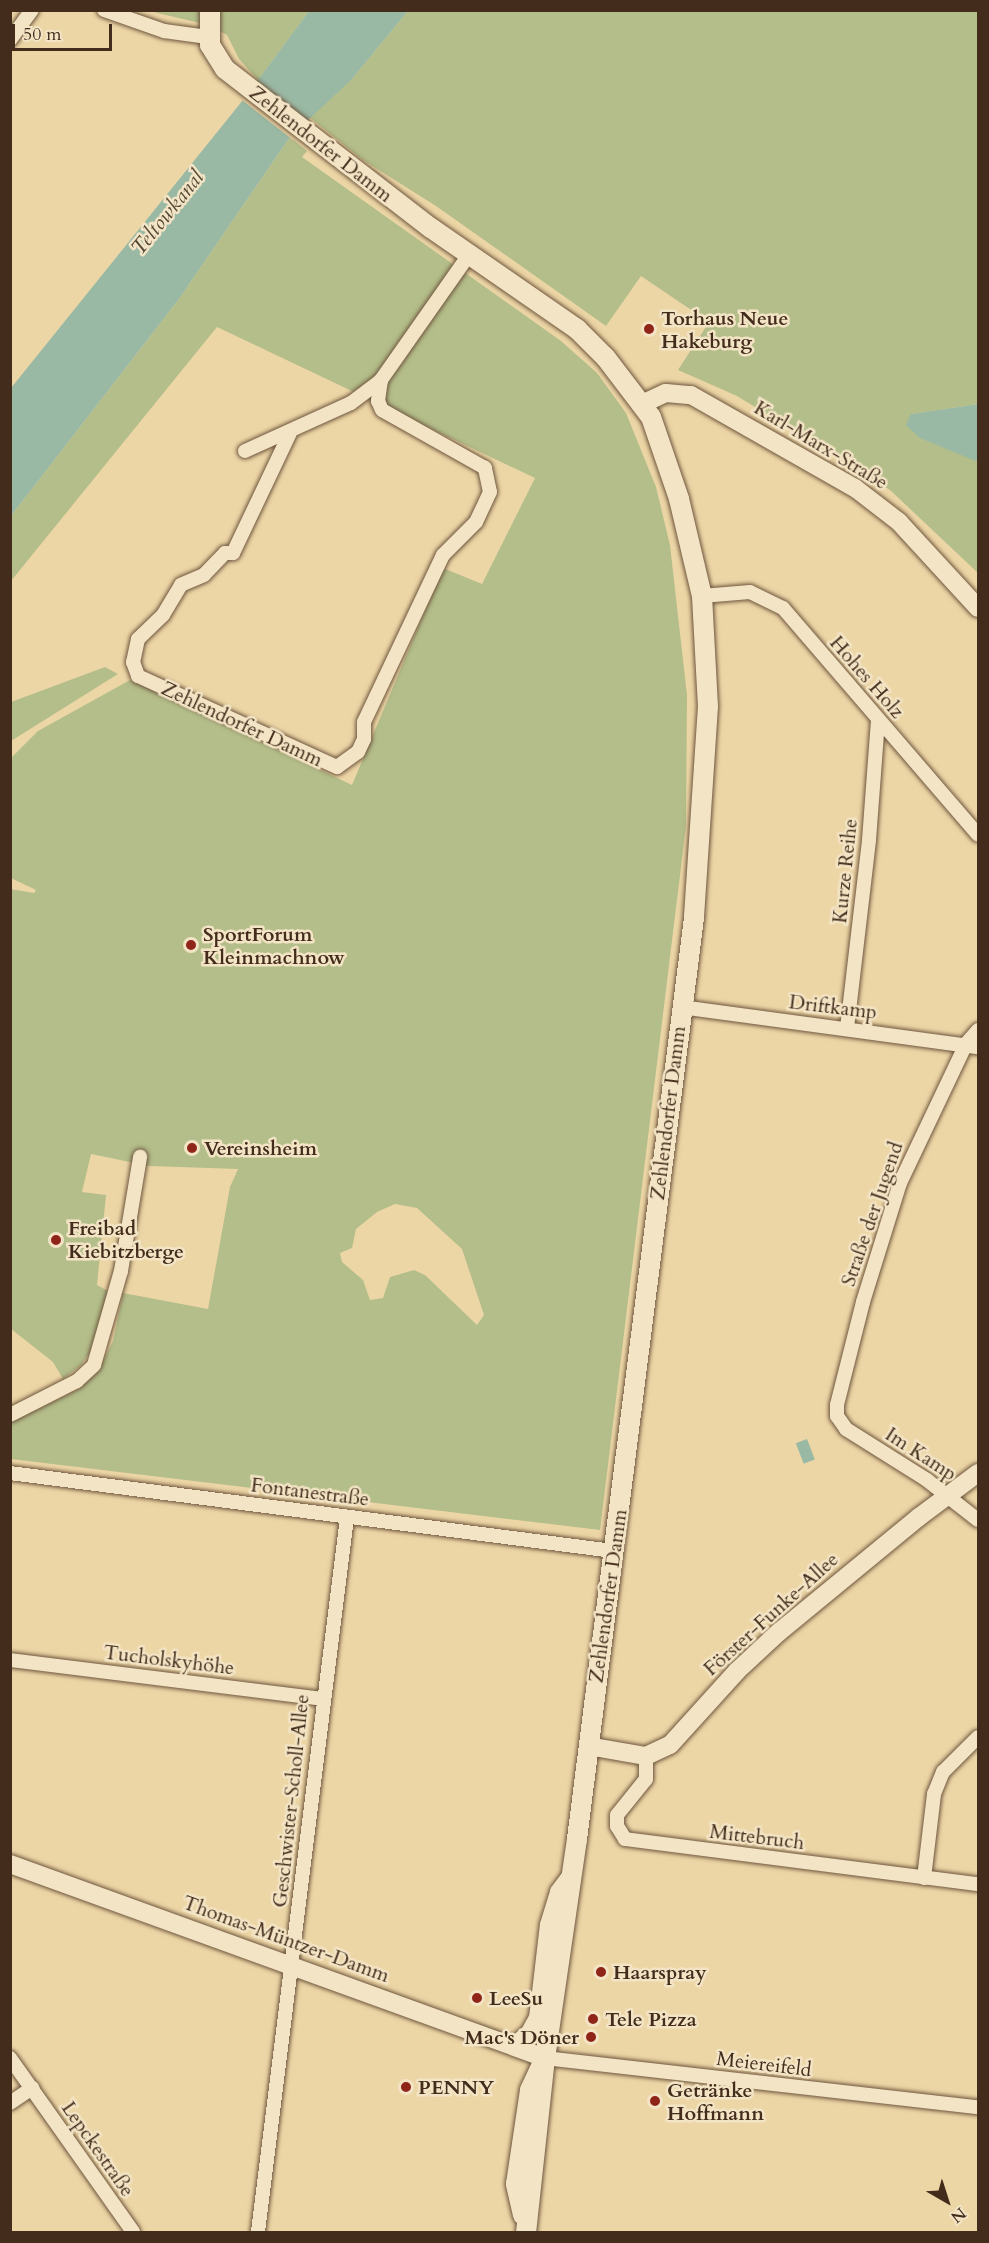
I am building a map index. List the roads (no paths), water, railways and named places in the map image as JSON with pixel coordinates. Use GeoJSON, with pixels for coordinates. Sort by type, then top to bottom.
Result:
{"type":"FeatureCollection","features":[{"type":"Feature","properties":{"kind":"main road"},"geometry":{"type":"LineString","coordinates":[[208,37],[210,10]]}},
{"type":"Feature","properties":{"kind":"main road","name":"Zehlendorfer Damm"},"geometry":{"type":"LineString","coordinates":[[208,37],[215,58],[239,80],[315,141],[469,255],[577,328],[606,358],[651,417],[679,499],[702,596],[708,706],[704,819],[609,1550],[588,1746],[545,2058],[526,2231]]}},
{"type":"Feature","properties":{"kind":"street"},"geometry":{"type":"LineString","coordinates":[[10,40],[32,10]]}},
{"type":"Feature","properties":{"kind":"street"},"geometry":{"type":"LineString","coordinates":[[104,10],[164,31],[208,37]]}},
{"type":"Feature","properties":{"kind":"street"},"geometry":{"type":"LineString","coordinates":[[245,451],[290,433],[351,403],[381,380],[469,255]]}},
{"type":"Feature","properties":{"kind":"street","name":"Zehlendorfer Damm"},"geometry":{"type":"LineString","coordinates":[[290,433],[233,553],[225,553],[204,575],[181,585],[163,615],[138,639],[133,662],[138,676],[337,767],[351,760],[364,739],[364,722],[443,555],[476,522],[490,492],[485,468],[382,410],[378,400],[381,380]]}},
{"type":"Feature","properties":{"kind":"street","name":"Karl-Marx-Straße"},"geometry":{"type":"LineString","coordinates":[[642,404],[666,393],[691,395],[855,488],[899,522],[978,608]]}},
{"type":"Feature","properties":{"kind":"street","name":"Hohes Holz"},"geometry":{"type":"LineString","coordinates":[[702,596],[750,592],[771,600],[978,835]]}},
{"type":"Feature","properties":{"kind":"street","name":"Kurze Reihe"},"geometry":{"type":"LineString","coordinates":[[847,1028],[869,840],[878,719]]}},
{"type":"Feature","properties":{"kind":"street","name":"Driftkamp"},"geometry":{"type":"LineString","coordinates":[[681,1007],[972,1046]]}},
{"type":"Feature","properties":{"kind":"street","name":"Straße der Jugend"},"geometry":{"type":"LineString","coordinates":[[840,1424],[840,1393],[900,1183],[972,1046],[978,1030]]}},
{"type":"Feature","properties":{"kind":"street"},"geometry":{"type":"LineString","coordinates":[[10,1415],[77,1381],[93,1365],[121,1271],[140,1157]]}},
{"type":"Feature","properties":{"kind":"street","name":"Im Kamp"},"geometry":{"type":"LineString","coordinates":[[840,1424],[947,1494],[978,1520]]}},
{"type":"Feature","properties":{"kind":"street","name":"Fontanestraße"},"geometry":{"type":"LineString","coordinates":[[10,1473],[609,1550]]}},
{"type":"Feature","properties":{"kind":"street","name":"Förster-Funke-Allee"},"geometry":{"type":"LineString","coordinates":[[646,1756],[670,1745],[737,1671],[779,1632],[947,1494],[978,1473]]}},
{"type":"Feature","properties":{"kind":"street","name":"Geschwister-Scholl-Allee"},"geometry":{"type":"LineString","coordinates":[[258,2232],[293,1965],[322,1699],[347,1517]]}},
{"type":"Feature","properties":{"kind":"street","name":"Tucholskyhöhe"},"geometry":{"type":"LineString","coordinates":[[10,1660],[322,1699]]}},
{"type":"Feature","properties":{"kind":"street"},"geometry":{"type":"LineString","coordinates":[[924,1878],[934,1794],[943,1772],[978,1737]]}},
{"type":"Feature","properties":{"kind":"street"},"geometry":{"type":"LineString","coordinates":[[588,1746],[646,1756]]}},
{"type":"Feature","properties":{"kind":"street","name":"Mittebruch"},"geometry":{"type":"LineString","coordinates":[[646,1756],[646,1779],[617,1815],[617,1826],[625,1839],[978,1884]]}},
{"type":"Feature","properties":{"kind":"street","name":"Thomas-Müntzer-Damm"},"geometry":{"type":"LineString","coordinates":[[10,1864],[545,2058]]}},
{"type":"Feature","properties":{"kind":"street"},"geometry":{"type":"LineString","coordinates":[[514,2046],[529,2034],[538,2018],[549,1925],[558,1892],[572,1875]]}},
{"type":"Feature","properties":{"kind":"street","name":"Lepckestraße"},"geometry":{"type":"LineString","coordinates":[[10,2058],[133,2232]]}},
{"type":"Feature","properties":{"kind":"street","name":"Meiereifeld"},"geometry":{"type":"LineString","coordinates":[[545,2058],[978,2107]]}},
{"type":"Feature","properties":{"kind":"street"},"geometry":{"type":"LineString","coordinates":[[10,2103],[32,2088]]}},
{"type":"Feature","properties":{"kind":"water","name":"Teltowkanal"},"geometry":{"type":"Polygon","coordinates":[[[309,11],[408,11],[352,79],[290,137],[179,299],[11,516],[11,388],[243,100],[309,11]]]}},
{"type":"Feature","properties":{"kind":"water"},"geometry":{"type":"Polygon","coordinates":[[[978,404],[978,462],[920,438],[906,425],[911,414],[978,404]]]}},
{"type":"Feature","properties":{"kind":"water"},"geometry":{"type":"Polygon","coordinates":[[[807,1439],[815,1460],[804,1464],[796,1443],[807,1439]]]}},
{"type":"Feature","properties":{"kind":"place","name":"Torhaus Neue Hakeburg"},"geometry":{"type":"Point","coordinates":[649,329]}},
{"type":"Feature","properties":{"kind":"place","name":"SportForum Kleinmachnow"},"geometry":{"type":"Point","coordinates":[191,945]}},
{"type":"Feature","properties":{"kind":"place","name":"Vereinsheim"},"geometry":{"type":"Point","coordinates":[192,1148]}},
{"type":"Feature","properties":{"kind":"place","name":"Freibad Kiebitzberge"},"geometry":{"type":"Point","coordinates":[56,1240]}},
{"type":"Feature","properties":{"kind":"place","name":"Haarspray"},"geometry":{"type":"Point","coordinates":[601,1972]}},
{"type":"Feature","properties":{"kind":"place","name":"LeeSu"},"geometry":{"type":"Point","coordinates":[477,1998]}},
{"type":"Feature","properties":{"kind":"place","name":"Tele Pizza"},"geometry":{"type":"Point","coordinates":[593,2019]}},
{"type":"Feature","properties":{"kind":"place","name":"Mac's Döner"},"geometry":{"type":"Point","coordinates":[591,2037]}},
{"type":"Feature","properties":{"kind":"place","name":"PENNY"},"geometry":{"type":"Point","coordinates":[406,2087]}},
{"type":"Feature","properties":{"kind":"place","name":"Getränke Hoffmann"},"geometry":{"type":"Point","coordinates":[655,2101]}}]}
